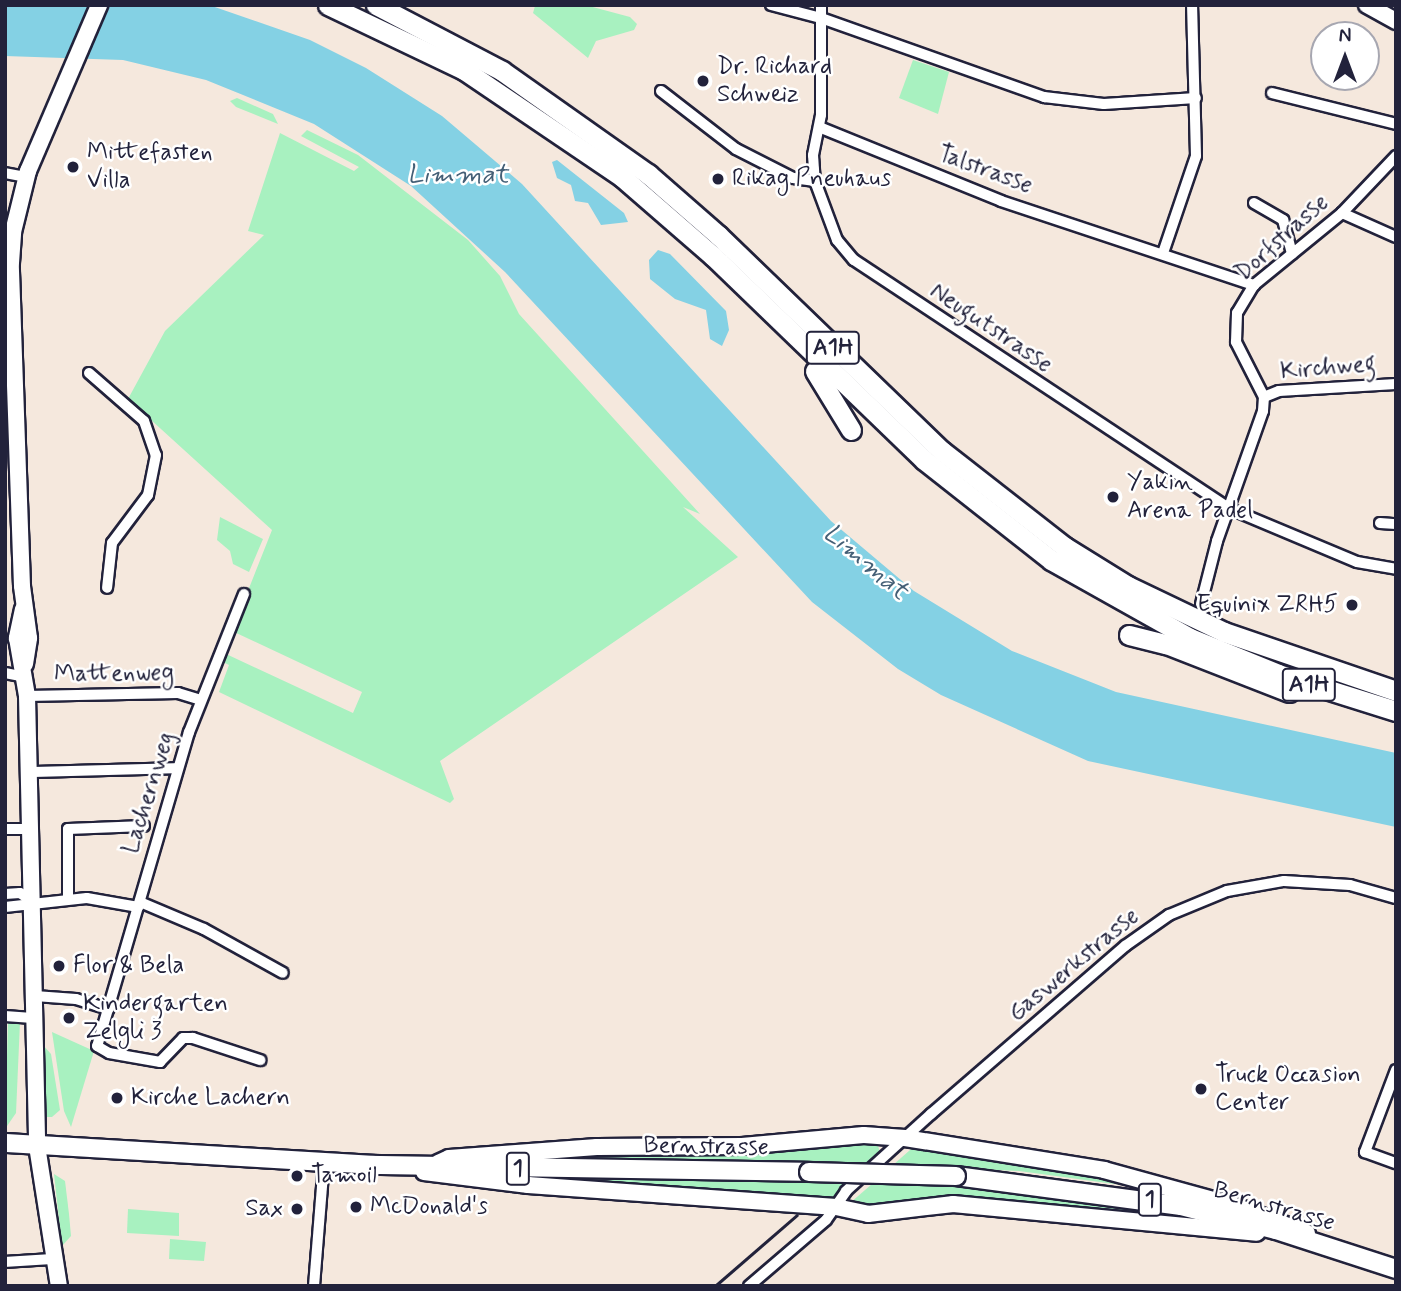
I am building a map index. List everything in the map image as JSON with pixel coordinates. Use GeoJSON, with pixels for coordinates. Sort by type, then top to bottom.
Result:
{"type":"FeatureCollection","features":[{"type":"Feature","properties":{"kind":"highway","name":"A1H"},"geometry":{"type":"LineString","coordinates":[[328,5],[464,71],[563,133],[649,200],[755,297],[924,460],[1051,560],[1147,617],[1220,651],[1396,711]]}},
{"type":"Feature","properties":{"kind":"highway","name":"A1H"},"geometry":{"type":"LineString","coordinates":[[376,5],[502,71],[648,174],[718,235],[942,451],[1066,547],[1193,619],[1282,655],[1396,691]]}},
{"type":"Feature","properties":{"kind":"highway"},"geometry":{"type":"LineString","coordinates":[[755,297],[829,388],[851,430]]}},
{"type":"Feature","properties":{"kind":"highway"},"geometry":{"type":"LineString","coordinates":[[1129,635],[1166,644],[1304,697],[1396,719]]}},
{"type":"Feature","properties":{"kind":"main road","name":"Bernstrasse"},"geometry":{"type":"LineString","coordinates":[[5,1143],[431,1167],[956,1176],[1154,1200],[1226,1216],[1396,1269]]}},
{"type":"Feature","properties":{"kind":"street"},"geometry":{"type":"LineString","coordinates":[[59,1286],[51,1259],[37,1146],[36,1018],[25,671],[29,638],[23,609],[11,449],[13,232],[26,177],[99,5]]}},
{"type":"Feature","properties":{"kind":"street"},"geometry":{"type":"LineString","coordinates":[[771,5],[821,18],[1044,97],[1104,104],[1196,98]]}},
{"type":"Feature","properties":{"kind":"street"},"geometry":{"type":"LineString","coordinates":[[819,127],[821,5]]}},
{"type":"Feature","properties":{"kind":"street"},"geometry":{"type":"LineString","coordinates":[[1163,253],[1196,156],[1192,5]]}},
{"type":"Feature","properties":{"kind":"street"},"geometry":{"type":"LineString","coordinates":[[1367,5],[1396,20]]}},
{"type":"Feature","properties":{"kind":"street"},"geometry":{"type":"LineString","coordinates":[[661,91],[736,149],[793,178],[815,181]]}},
{"type":"Feature","properties":{"kind":"street"},"geometry":{"type":"LineString","coordinates":[[1272,93],[1396,124]]}},
{"type":"Feature","properties":{"kind":"street","name":"Neugutstrasse"},"geometry":{"type":"LineString","coordinates":[[819,127],[813,155],[815,181],[837,240],[854,260],[1228,508],[1357,562],[1396,569]]}},
{"type":"Feature","properties":{"kind":"street","name":"Talstrasse"},"geometry":{"type":"LineString","coordinates":[[819,127],[986,195],[1254,285]]}},
{"type":"Feature","properties":{"kind":"street","name":"Dorfstrasse"},"geometry":{"type":"LineString","coordinates":[[1264,397],[1244,360],[1234,332],[1237,313],[1254,285],[1342,213],[1396,156]]}},
{"type":"Feature","properties":{"kind":"street"},"geometry":{"type":"LineString","coordinates":[[5,173],[26,177]]}},
{"type":"Feature","properties":{"kind":"street"},"geometry":{"type":"LineString","coordinates":[[1254,203],[1283,220],[1292,254]]}},
{"type":"Feature","properties":{"kind":"street"},"geometry":{"type":"LineString","coordinates":[[1342,213],[1396,237]]}},
{"type":"Feature","properties":{"kind":"street"},"geometry":{"type":"LineString","coordinates":[[89,373],[144,421],[156,455],[148,495],[113,543],[107,588]]}},
{"type":"Feature","properties":{"kind":"street","name":"Kirchweg"},"geometry":{"type":"LineString","coordinates":[[1264,397],[1304,388],[1396,384]]}},
{"type":"Feature","properties":{"kind":"street"},"geometry":{"type":"LineString","coordinates":[[1201,604],[1228,508],[1257,435],[1264,397]]}},
{"type":"Feature","properties":{"kind":"street"},"geometry":{"type":"LineString","coordinates":[[1380,523],[1396,524]]}},
{"type":"Feature","properties":{"kind":"street","name":"Lachernweg"},"geometry":{"type":"LineString","coordinates":[[244,594],[201,700],[178,768],[97,1046],[109,1053],[160,1062],[183,1038],[193,1038],[260,1059]]}},
{"type":"Feature","properties":{"kind":"street"},"geometry":{"type":"LineString","coordinates":[[5,673],[25,671]]}},
{"type":"Feature","properties":{"kind":"street","name":"Mattenweg"},"geometry":{"type":"LineString","coordinates":[[27,696],[178,693],[201,700]]}},
{"type":"Feature","properties":{"kind":"street"},"geometry":{"type":"LineString","coordinates":[[29,772],[178,768]]}},
{"type":"Feature","properties":{"kind":"street"},"geometry":{"type":"LineString","coordinates":[[68,899],[68,829],[144,827]]}},
{"type":"Feature","properties":{"kind":"street"},"geometry":{"type":"LineString","coordinates":[[5,829],[31,829]]}},
{"type":"Feature","properties":{"kind":"street","name":"Gaswerkstrasse"},"geometry":{"type":"LineString","coordinates":[[749,1286],[836,1207],[846,1191],[931,1114],[1139,934],[1185,906],[1242,887],[1284,881],[1350,885],[1396,898]]}},
{"type":"Feature","properties":{"kind":"street"},"geometry":{"type":"LineString","coordinates":[[5,894],[20,893],[32,901]]}},
{"type":"Feature","properties":{"kind":"street"},"geometry":{"type":"LineString","coordinates":[[5,907],[18,909],[32,901],[68,899],[103,899],[139,904],[204,929],[283,973]]}},
{"type":"Feature","properties":{"kind":"street"},"geometry":{"type":"LineString","coordinates":[[35,996],[76,999],[108,1009]]}},
{"type":"Feature","properties":{"kind":"street"},"geometry":{"type":"LineString","coordinates":[[5,1016],[36,1018]]}},
{"type":"Feature","properties":{"kind":"street"},"geometry":{"type":"LineString","coordinates":[[1396,1070],[1364,1152],[1396,1163]]}},
{"type":"Feature","properties":{"kind":"street"},"geometry":{"type":"LineString","coordinates":[[931,1114],[932,1135],[942,1144]]}},
{"type":"Feature","properties":{"kind":"street"},"geometry":{"type":"LineString","coordinates":[[431,1167],[449,1158],[597,1147],[742,1146],[864,1135],[905,1138],[1104,1170],[1182,1190],[1282,1222],[1374,1261]]}},
{"type":"Feature","properties":{"kind":"street"},"geometry":{"type":"LineString","coordinates":[[314,1286],[324,1162]]}},
{"type":"Feature","properties":{"kind":"street"},"geometry":{"type":"LineString","coordinates":[[383,1165],[478,1180],[836,1207],[868,1214],[953,1204],[1151,1220],[1244,1230],[1339,1251]]}},
{"type":"Feature","properties":{"kind":"street"},"geometry":{"type":"LineString","coordinates":[[5,1262],[51,1259]]}},
{"type":"Feature","properties":{"kind":"green space"},"geometry":{"type":"Polygon","coordinates":[[[535,6],[589,6],[630,17],[637,24],[634,30],[596,41],[588,58],[533,13],[535,6]]]}},
{"type":"Feature","properties":{"kind":"green space"},"geometry":{"type":"Polygon","coordinates":[[[913,60],[949,72],[938,114],[899,98],[913,60]]]}},
{"type":"Feature","properties":{"kind":"green space"},"geometry":{"type":"Polygon","coordinates":[[[237,98],[273,114],[278,124],[236,107],[230,101],[237,98]]]}},
{"type":"Feature","properties":{"kind":"green space"},"geometry":{"type":"Polygon","coordinates":[[[307,130],[358,155],[468,240],[500,276],[519,314],[700,514],[683,507],[738,557],[440,761],[454,799],[450,803],[219,692],[229,665],[221,661],[224,653],[353,713],[362,692],[232,631],[272,530],[128,399],[165,331],[264,235],[248,231],[280,133],[354,171],[359,167],[301,136],[307,130]]]}},
{"type":"Feature","properties":{"kind":"green space"},"geometry":{"type":"Polygon","coordinates":[[[220,517],[263,539],[249,572],[233,564],[230,551],[217,540],[220,517]]]}},
{"type":"Feature","properties":{"kind":"green space"},"geometry":{"type":"Polygon","coordinates":[[[8,1022],[20,1022],[16,1113],[5,1129],[8,1022]]]}},
{"type":"Feature","properties":{"kind":"green space"},"geometry":{"type":"Polygon","coordinates":[[[52,1032],[94,1051],[71,1127],[64,1111],[52,1032]]]}},
{"type":"Feature","properties":{"kind":"green space"},"geometry":{"type":"Polygon","coordinates":[[[42,1044],[51,1054],[60,1110],[52,1117],[44,1117],[42,1044]]]}},
{"type":"Feature","properties":{"kind":"green space"},"geometry":{"type":"Polygon","coordinates":[[[830,1142],[877,1143],[880,1152],[868,1164],[547,1159],[830,1142]]]}},
{"type":"Feature","properties":{"kind":"green space"},"geometry":{"type":"Polygon","coordinates":[[[918,1143],[1022,1157],[1144,1188],[1019,1171],[893,1165],[918,1143]]]}},
{"type":"Feature","properties":{"kind":"green space"},"geometry":{"type":"Polygon","coordinates":[[[54,1174],[65,1181],[69,1214],[71,1236],[62,1246],[54,1174]]]}},
{"type":"Feature","properties":{"kind":"green space"},"geometry":{"type":"Polygon","coordinates":[[[481,1175],[588,1180],[641,1177],[844,1184],[830,1202],[481,1175]]]}},
{"type":"Feature","properties":{"kind":"green space"},"geometry":{"type":"Polygon","coordinates":[[[872,1184],[957,1184],[1106,1199],[1213,1221],[881,1210],[850,1203],[872,1184]]]}},
{"type":"Feature","properties":{"kind":"green space"},"geometry":{"type":"Polygon","coordinates":[[[128,1209],[179,1213],[179,1236],[127,1233],[128,1209]]]}},
{"type":"Feature","properties":{"kind":"green space"},"geometry":{"type":"Polygon","coordinates":[[[170,1239],[206,1242],[204,1261],[169,1259],[170,1239]]]}},
{"type":"Feature","properties":{"kind":"water","name":"Limmat"},"geometry":{"type":"Polygon","coordinates":[[[5,5],[209,5],[310,40],[366,68],[442,116],[522,184],[831,521],[914,591],[1012,651],[1116,692],[1396,753],[1396,827],[1088,761],[941,695],[898,669],[812,602],[505,272],[411,186],[314,124],[206,80],[123,60],[5,56],[5,5]]]}},
{"type":"Feature","properties":{"kind":"water"},"geometry":{"type":"Polygon","coordinates":[[[557,160],[624,213],[628,222],[601,225],[588,203],[575,201],[571,185],[557,178],[552,162],[557,160]]]}},
{"type":"Feature","properties":{"kind":"water"},"geometry":{"type":"Polygon","coordinates":[[[658,250],[670,254],[726,311],[729,330],[722,346],[710,339],[706,310],[675,299],[650,279],[649,260],[658,250]]]}},
{"type":"Feature","properties":{"kind":"railway"},"geometry":{"type":"LineString","coordinates":[[715,1286],[797,1215]]}},
{"type":"Feature","properties":{"kind":"place","name":"Dr. Richard Schweiz"},"geometry":{"type":"Point","coordinates":[703,81]}},
{"type":"Feature","properties":{"kind":"place","name":"Mittefasten Villa"},"geometry":{"type":"Point","coordinates":[73,167]}},
{"type":"Feature","properties":{"kind":"place","name":"Rikag Pneuhaus"},"geometry":{"type":"Point","coordinates":[718,179]}},
{"type":"Feature","properties":{"kind":"place","name":"Yakin Arena Padel"},"geometry":{"type":"Point","coordinates":[1113,497]}},
{"type":"Feature","properties":{"kind":"place","name":"Equinix ZRH5"},"geometry":{"type":"Point","coordinates":[1352,605]}},
{"type":"Feature","properties":{"kind":"place","name":"Flor & Bela"},"geometry":{"type":"Point","coordinates":[59,966]}},
{"type":"Feature","properties":{"kind":"place","name":"Kindergarten Zelgli 3"},"geometry":{"type":"Point","coordinates":[69,1018]}},
{"type":"Feature","properties":{"kind":"place","name":"Truck Occasion Center"},"geometry":{"type":"Point","coordinates":[1201,1089]}},
{"type":"Feature","properties":{"kind":"place","name":"Kirche Lachern"},"geometry":{"type":"Point","coordinates":[117,1098]}},
{"type":"Feature","properties":{"kind":"place","name":"Tamoil"},"geometry":{"type":"Point","coordinates":[297,1176]}},
{"type":"Feature","properties":{"kind":"place","name":"McDonald's"},"geometry":{"type":"Point","coordinates":[356,1207]}},
{"type":"Feature","properties":{"kind":"place","name":"Sax"},"geometry":{"type":"Point","coordinates":[297,1209]}}]}
